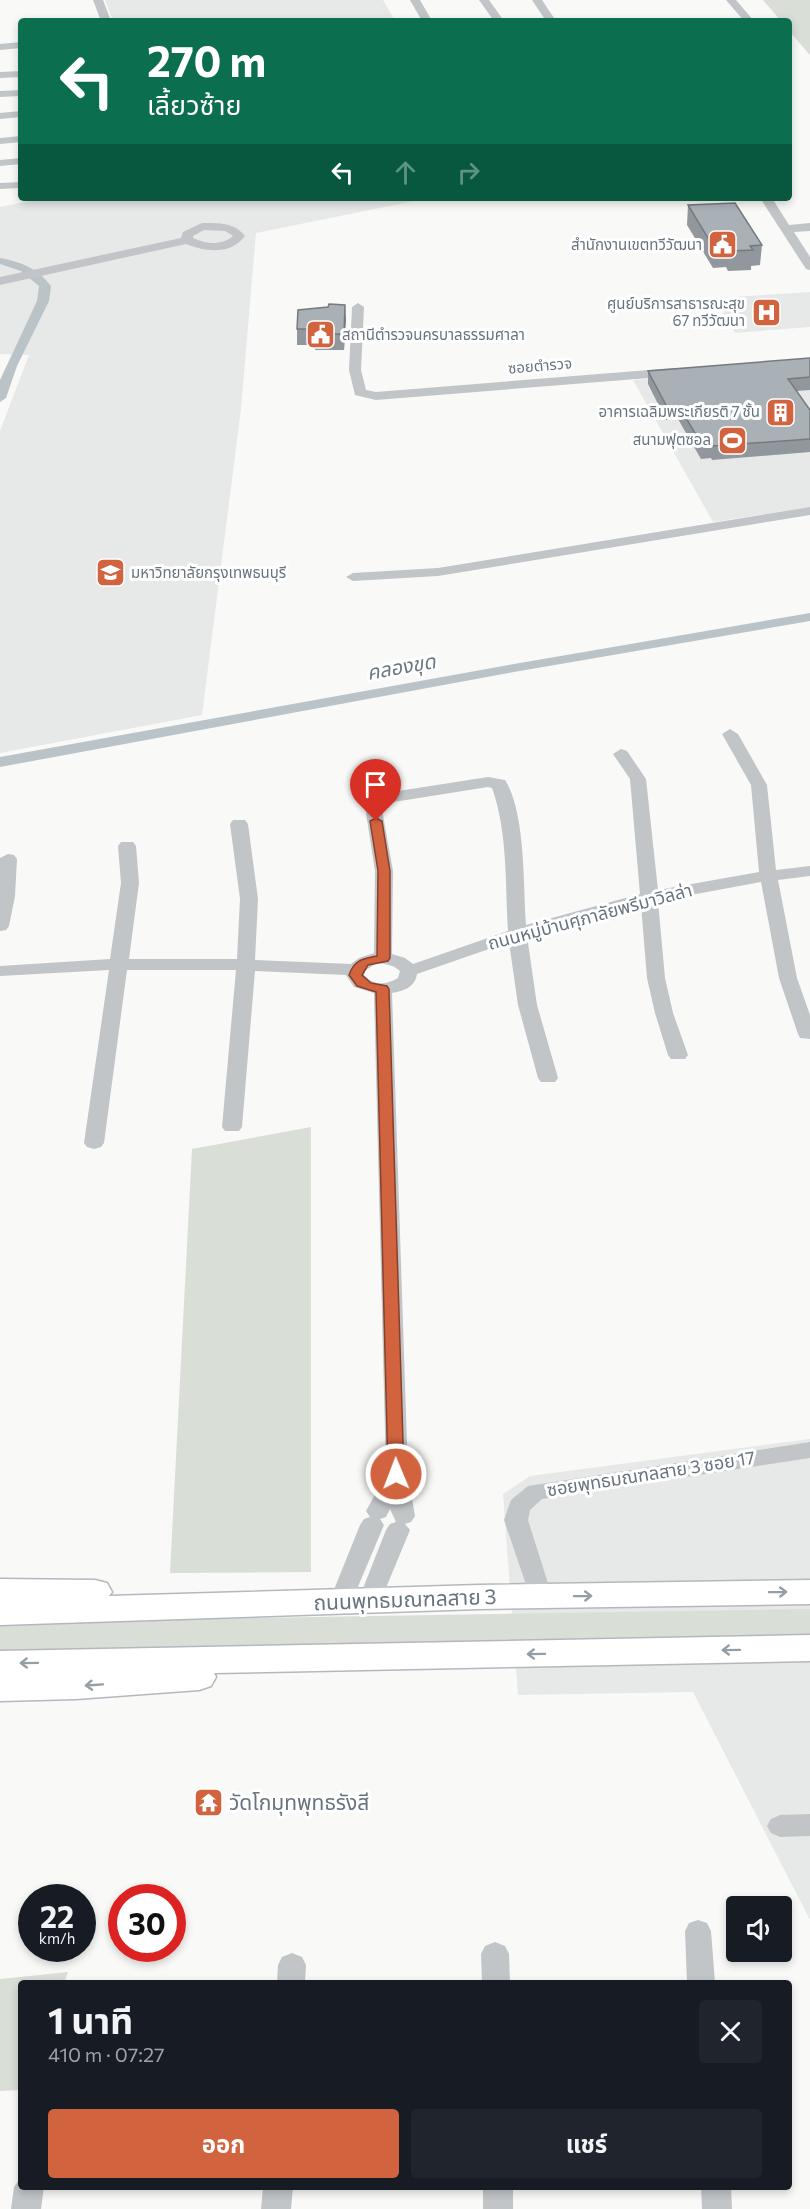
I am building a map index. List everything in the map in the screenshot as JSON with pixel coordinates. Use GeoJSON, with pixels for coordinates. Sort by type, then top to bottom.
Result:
{"type":"FeatureCollection","features":[{"type":"Feature","properties":{"kind":"main road"},"geometry":{"type":"LineString","coordinates":[[0,1592],[246,1593],[342,1602]]}},
{"type":"Feature","properties":{"kind":"main road","name":"ถนนพุทธมณฑลสาย 3"},"geometry":{"type":"LineString","coordinates":[[0,1612],[540,1596],[810,1592]]}},
{"type":"Feature","properties":{"kind":"main road"},"geometry":{"type":"LineString","coordinates":[[0,1664],[810,1648]]}},
{"type":"Feature","properties":{"kind":"main road"},"geometry":{"type":"LineString","coordinates":[[0,1688],[76,1686],[210,1676],[319,1658]]}},
{"type":"Feature","properties":{"kind":"street"},"geometry":{"type":"LineString","coordinates":[[98,0],[105,18]]}},
{"type":"Feature","properties":{"kind":"street"},"geometry":{"type":"LineString","coordinates":[[415,0],[425,18]]}},
{"type":"Feature","properties":{"kind":"street"},"geometry":{"type":"LineString","coordinates":[[484,0],[497,18]]}},
{"type":"Feature","properties":{"kind":"street"},"geometry":{"type":"LineString","coordinates":[[537,0],[549,18]]}},
{"type":"Feature","properties":{"kind":"street"},"geometry":{"type":"LineString","coordinates":[[731,0],[746,18]]}},
{"type":"Feature","properties":{"kind":"street"},"geometry":{"type":"LineString","coordinates":[[0,47],[18,45]]}},
{"type":"Feature","properties":{"kind":"street"},"geometry":{"type":"LineString","coordinates":[[0,75],[18,74]]}},
{"type":"Feature","properties":{"kind":"street"},"geometry":{"type":"LineString","coordinates":[[0,94],[18,93]]}},
{"type":"Feature","properties":{"kind":"street"},"geometry":{"type":"LineString","coordinates":[[0,116],[18,114]]}},
{"type":"Feature","properties":{"kind":"street"},"geometry":{"type":"LineString","coordinates":[[0,141],[18,140]]}},
{"type":"Feature","properties":{"kind":"street"},"geometry":{"type":"LineString","coordinates":[[0,163],[18,161]]}},
{"type":"Feature","properties":{"kind":"street"},"geometry":{"type":"LineString","coordinates":[[0,186],[18,185]]}},
{"type":"Feature","properties":{"kind":"street"},"geometry":{"type":"LineString","coordinates":[[768,201],[810,266]]}},
{"type":"Feature","properties":{"kind":"street"},"geometry":{"type":"LineString","coordinates":[[786,229],[810,227]]}},
{"type":"Feature","properties":{"kind":"street"},"geometry":{"type":"LineString","coordinates":[[0,281],[187,240]]}},
{"type":"Feature","properties":{"kind":"street","name":"ซอยตำรวจ"},"geometry":{"type":"LineString","coordinates":[[358,307],[355,370],[360,392],[365,395],[684,371]]}},
{"type":"Feature","properties":{"kind":"street"},"geometry":{"type":"LineString","coordinates":[[353,578],[438,572],[810,511]]}},
{"type":"Feature","properties":{"kind":"street"},"geometry":{"type":"LineString","coordinates":[[730,734],[759,785],[768,875],[788,978],[807,1034]]}},
{"type":"Feature","properties":{"kind":"street"},"geometry":{"type":"LineString","coordinates":[[621,754],[638,779],[656,978],[664,1013],[678,1055]]}},
{"type":"Feature","properties":{"kind":"street"},"geometry":{"type":"LineString","coordinates":[[383,958],[384,871],[372,800],[488,782],[499,784],[509,823],[518,934],[529,1017],[548,1078]]}},
{"type":"Feature","properties":{"kind":"street"},"geometry":{"type":"LineString","coordinates":[[232,1127],[246,964],[249,899],[239,824]]}},
{"type":"Feature","properties":{"kind":"street"},"geometry":{"type":"LineString","coordinates":[[94,1143],[130,883],[127,846]]}},
{"type":"Feature","properties":{"kind":"street"},"geometry":{"type":"LineString","coordinates":[[0,926],[6,896],[8,859]]}},
{"type":"Feature","properties":{"kind":"street","name":"ถนนหมู่บ้านศุภาลัยพรีมาวิลล่า"},"geometry":{"type":"LineString","coordinates":[[409,971],[518,934],[648,897],[768,875],[810,871]]}},
{"type":"Feature","properties":{"kind":"street"},"geometry":{"type":"LineString","coordinates":[[383,958],[403,963],[409,971],[409,976],[403,984],[383,989],[361,983],[355,975],[356,970],[363,963],[383,958]]}},
{"type":"Feature","properties":{"kind":"street"},"geometry":{"type":"LineString","coordinates":[[0,971],[120,964],[246,964],[356,970]]}},
{"type":"Feature","properties":{"kind":"street"},"geometry":{"type":"LineString","coordinates":[[342,1602],[397,1532],[383,989]]}},
{"type":"Feature","properties":{"kind":"street","name":"ซอยพุทธมณฑลสาย 3 ซอย 17"},"geometry":{"type":"LineString","coordinates":[[540,1596],[516,1520],[519,1506],[536,1491],[810,1450]]}},
{"type":"Feature","properties":{"kind":"street"},"geometry":{"type":"LineString","coordinates":[[342,1602],[362,1547],[396,1474]]}},
{"type":"Feature","properties":{"kind":"street"},"geometry":{"type":"LineString","coordinates":[[362,1547],[397,1532]]}},
{"type":"Feature","properties":{"kind":"street"},"geometry":{"type":"LineString","coordinates":[[780,1826],[810,1825]]}},
{"type":"Feature","properties":{"kind":"street"},"geometry":{"type":"LineString","coordinates":[[698,1930],[701,1980]]}},
{"type":"Feature","properties":{"kind":"street"},"geometry":{"type":"LineString","coordinates":[[495,1954],[496,1980]]}},
{"type":"Feature","properties":{"kind":"street"},"geometry":{"type":"LineString","coordinates":[[26,2209],[29,2190]]}},
{"type":"Feature","properties":{"kind":"street"},"geometry":{"type":"LineString","coordinates":[[276,2209],[278,2190]]}},
{"type":"Feature","properties":{"kind":"street"},"geometry":{"type":"LineString","coordinates":[[498,2190],[498,2209]]}},
{"type":"Feature","properties":{"kind":"street"},"geometry":{"type":"LineString","coordinates":[[716,2190],[717,2209]]}},
{"type":"Feature","properties":{"kind":"shaded area"},"geometry":{"type":"Polygon","coordinates":[[[105,0],[383,0],[393,18],[112,18],[105,0]]]}},
{"type":"Feature","properties":{"kind":"shaded area"},"geometry":{"type":"Polygon","coordinates":[[[763,0],[810,0],[810,55],[792,34],[792,18],[778,18],[763,0]]]}},
{"type":"Feature","properties":{"kind":"shaded area","name":"มหาวิทยาลัยกรุงเทพธนบุรี"},"geometry":{"type":"Polygon","coordinates":[[[31,201],[414,201],[256,233],[241,409],[202,715],[0,753],[0,431],[29,355],[0,354],[0,207],[31,201]]]}},
{"type":"Feature","properties":{"kind":"shaded area","name":"ศูนย์บริการสาธารณะสุข 67 ทวีวัฒนา"},"geometry":{"type":"Polygon","coordinates":[[[810,292],[810,327],[735,333],[715,298],[810,292]]]}},
{"type":"Feature","properties":{"kind":"shaded area"},"geometry":{"type":"Polygon","coordinates":[[[810,366],[810,507],[713,522],[633,380],[810,366]]]}},
{"type":"Feature","properties":{"kind":"shaded area"},"geometry":{"type":"Polygon","coordinates":[[[311,1127],[311,1572],[170,1573],[192,1149],[311,1127]]]}},
{"type":"Feature","properties":{"kind":"shaded area"},"geometry":{"type":"Polygon","coordinates":[[[810,1439],[810,1920],[693,1692],[518,1695],[503,1494],[530,1476],[810,1439]]]}},
{"type":"Feature","properties":{"kind":"shaded area"},"geometry":{"type":"Polygon","coordinates":[[[810,1609],[810,1639],[0,1651],[0,1622],[810,1609]]]}},
{"type":"Feature","properties":{"kind":"shaded area"},"geometry":{"type":"Polygon","coordinates":[[[68,1972],[65,1980],[18,1980],[18,2090],[0,2091],[0,1979],[68,1972]]]}},
{"type":"Feature","properties":{"kind":"building"},"geometry":{"type":"Polygon","coordinates":[[[735,203],[762,245],[750,246],[753,250],[730,251],[727,247],[714,248],[688,205],[735,203]]]}},
{"type":"Feature","properties":{"kind":"building"},"geometry":{"type":"Polygon","coordinates":[[[329,304],[345,305],[344,334],[314,334],[315,329],[297,329],[298,310],[328,307],[329,304]]]}},
{"type":"Feature","properties":{"kind":"building"},"geometry":{"type":"Polygon","coordinates":[[[810,358],[810,377],[788,379],[810,410],[810,439],[702,445],[679,406],[667,407],[648,371],[810,358]]]}},
{"type":"Feature","properties":{"kind":"waterway"},"geometry":{"type":"LineString","coordinates":[[0,261],[25,269],[45,286],[43,301],[11,366],[0,398]]}},
{"type":"Feature","properties":{"kind":"waterway","name":"คลองขุด"},"geometry":{"type":"LineString","coordinates":[[0,762],[514,668],[810,617]]}},
{"type":"Feature","properties":{"kind":"place","name":"สำนักงานเขตทวีวัฒนา"},"geometry":{"type":"Point","coordinates":[723,245]}},
{"type":"Feature","properties":{"kind":"place","name":"ศูนย์บริการสาธารณะสุข 67 ทวีวัฒนา"},"geometry":{"type":"Point","coordinates":[766,313]}},
{"type":"Feature","properties":{"kind":"place","name":"สถานีตำรวจนครบาลธรรมศาลา"},"geometry":{"type":"Point","coordinates":[321,335]}},
{"type":"Feature","properties":{"kind":"place","name":"อาคารเฉลิมพระเกียรติ 7 ชั้น"},"geometry":{"type":"Point","coordinates":[781,412]}},
{"type":"Feature","properties":{"kind":"place","name":"สนามฟุตซอล"},"geometry":{"type":"Point","coordinates":[732,440]}},
{"type":"Feature","properties":{"kind":"place","name":"มหาวิทยาลัยกรุงเทพธนบุรี"},"geometry":{"type":"Point","coordinates":[110,573]}},
{"type":"Feature","properties":{"kind":"place","name":"วัดโกมุทพุทธรังสี"},"geometry":{"type":"Point","coordinates":[208,1803]}},
{"type":"Feature","properties":{"kind":"route"},"geometry":{"type":"LineString","coordinates":[[376,821],[384,871],[383,958],[369,960],[358,966],[355,975],[367,987],[383,989],[396,1474]]}}]}
